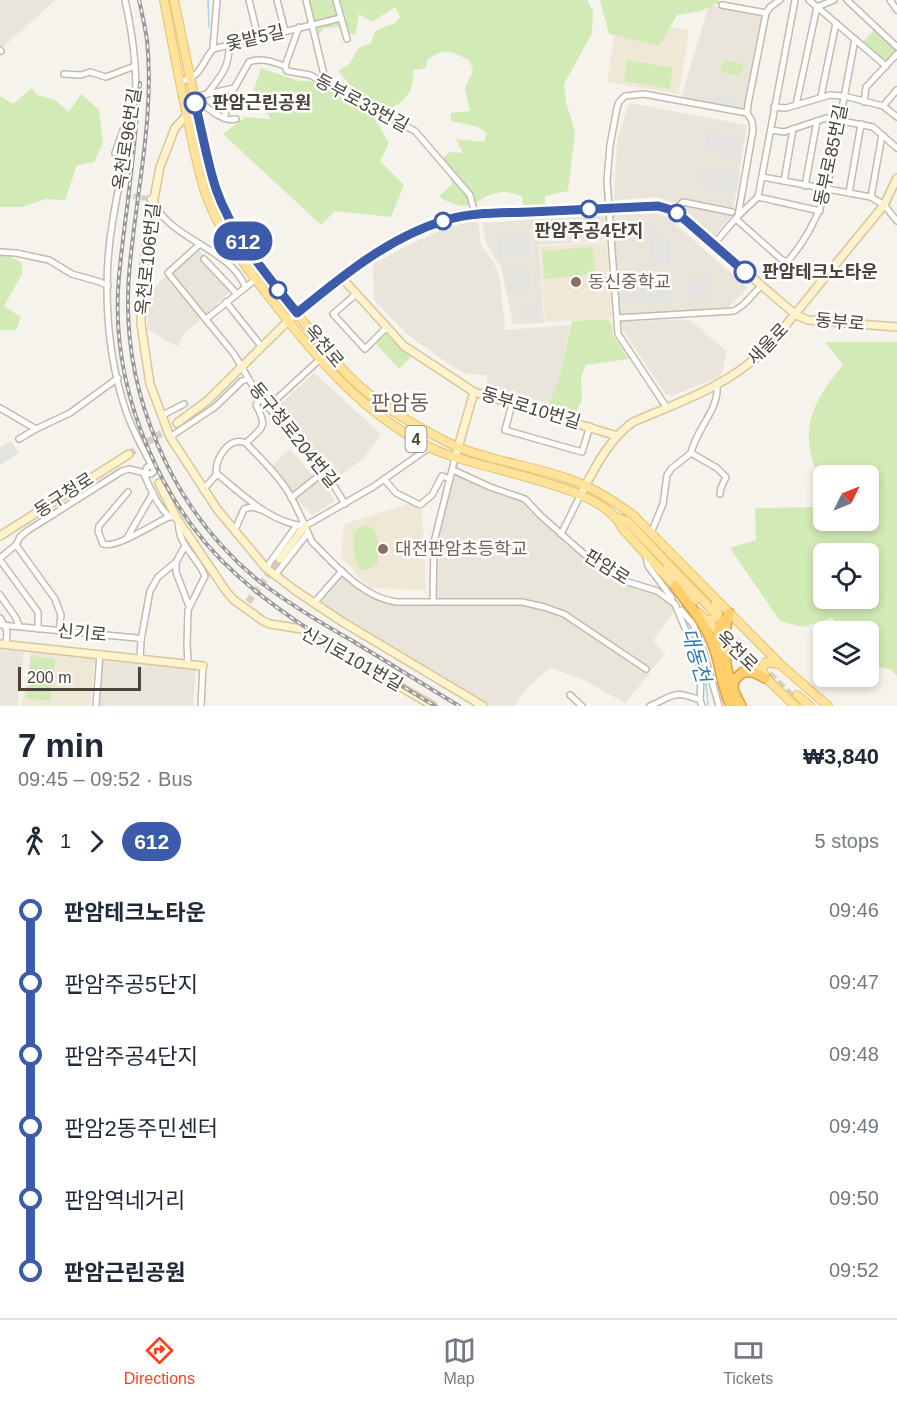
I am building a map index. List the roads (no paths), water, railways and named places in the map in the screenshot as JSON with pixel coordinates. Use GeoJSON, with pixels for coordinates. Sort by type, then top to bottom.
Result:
{"type":"FeatureCollection","features":[{"type":"Feature","properties":{"kind":"highway"},"geometry":{"type":"LineString","coordinates":[[675,586],[708,634],[731,706]]}},
{"type":"Feature","properties":{"kind":"highway"},"geometry":{"type":"LineString","coordinates":[[720,673],[721,636],[729,612]]}},
{"type":"Feature","properties":{"kind":"highway"},"geometry":{"type":"LineString","coordinates":[[721,636],[728,675],[741,706]]}},
{"type":"Feature","properties":{"kind":"highway"},"geometry":{"type":"LineString","coordinates":[[733,689],[734,680],[743,672],[753,672],[765,678]]}},
{"type":"Feature","properties":{"kind":"main road","name":"옥천로"},"geometry":{"type":"LineString","coordinates":[[164,0],[179,82],[207,196],[229,240],[245,264],[319,360],[360,401],[430,447],[455,458],[581,494],[618,518],[622,528],[675,586],[710,615],[721,636],[765,678],[795,700]]}},
{"type":"Feature","properties":{"kind":"main road","name":"옥천로"},"geometry":{"type":"LineString","coordinates":[[174,0],[216,189],[224,208],[239,235],[330,356],[366,391],[411,422],[459,447],[586,485],[633,515],[782,666],[828,706]]}},
{"type":"Feature","properties":{"kind":"main road","name":"옥천로106번길"},"geometry":{"type":"LineString","coordinates":[[187,115],[175,128],[169,141],[152,199],[145,251],[141,324],[150,384],[170,437],[203,490],[266,568],[314,603],[483,706]]}},
{"type":"Feature","properties":{"kind":"main road","name":"새울로"},"geometry":{"type":"LineString","coordinates":[[581,494],[617,436],[633,422],[717,386],[750,365],[796,315],[884,205],[897,178]]}},
{"type":"Feature","properties":{"kind":"main road"},"geometry":{"type":"LineString","coordinates":[[177,423],[207,401],[297,313],[368,258],[417,231],[444,220],[475,214],[658,206],[675,211]]}},
{"type":"Feature","properties":{"kind":"main road","name":"동부로"},"geometry":{"type":"LineString","coordinates":[[675,211],[796,315],[808,320],[897,327]]}},
{"type":"Feature","properties":{"kind":"main road","name":"동부로10번길"},"geometry":{"type":"LineString","coordinates":[[342,278],[355,295],[404,346],[474,392],[617,436]]}},
{"type":"Feature","properties":{"kind":"main road"},"geometry":{"type":"LineString","coordinates":[[455,458],[474,392]]}},
{"type":"Feature","properties":{"kind":"main road","name":"동구청로"},"geometry":{"type":"LineString","coordinates":[[0,536],[129,454]]}},
{"type":"Feature","properties":{"kind":"main road","name":"신기로101번길"},"geometry":{"type":"LineString","coordinates":[[159,483],[174,519],[229,595],[247,605],[270,624],[302,629],[433,706]]}},
{"type":"Feature","properties":{"kind":"main road"},"geometry":{"type":"LineString","coordinates":[[618,518],[713,619],[718,615],[714,596]]}},
{"type":"Feature","properties":{"kind":"main road"},"geometry":{"type":"LineString","coordinates":[[280,559],[307,529]]}},
{"type":"Feature","properties":{"kind":"main road","name":"신기로"},"geometry":{"type":"LineString","coordinates":[[3,644],[203,666]]}},
{"type":"Feature","properties":{"kind":"main road"},"geometry":{"type":"LineString","coordinates":[[765,678],[762,668],[766,662],[782,666]]}},
{"type":"Feature","properties":{"kind":"main road"},"geometry":{"type":"LineString","coordinates":[[795,700],[802,706]]}},
{"type":"Feature","properties":{"kind":"main road"},"geometry":{"type":"LineString","coordinates":[[795,700],[810,706]]}},
{"type":"Feature","properties":{"kind":"street"},"geometry":{"type":"LineString","coordinates":[[125,0],[135,66]]}},
{"type":"Feature","properties":{"kind":"street"},"geometry":{"type":"LineString","coordinates":[[213,49],[217,0]]}},
{"type":"Feature","properties":{"kind":"street"},"geometry":{"type":"LineString","coordinates":[[249,0],[258,37]]}},
{"type":"Feature","properties":{"kind":"street"},"geometry":{"type":"LineString","coordinates":[[277,0],[285,31]]}},
{"type":"Feature","properties":{"kind":"street"},"geometry":{"type":"LineString","coordinates":[[306,0],[326,83]]}},
{"type":"Feature","properties":{"kind":"street"},"geometry":{"type":"LineString","coordinates":[[336,0],[347,39]]}},
{"type":"Feature","properties":{"kind":"street"},"geometry":{"type":"LineString","coordinates":[[737,217],[753,130],[752,121],[747,113],[766,13],[780,0]]}},
{"type":"Feature","properties":{"kind":"street"},"geometry":{"type":"LineString","coordinates":[[713,244],[758,197],[795,0]]}},
{"type":"Feature","properties":{"kind":"street"},"geometry":{"type":"LineString","coordinates":[[809,0],[886,66]]}},
{"type":"Feature","properties":{"kind":"street"},"geometry":{"type":"LineString","coordinates":[[817,7],[834,0]]}},
{"type":"Feature","properties":{"kind":"street"},"geometry":{"type":"LineString","coordinates":[[847,0],[897,47]]}},
{"type":"Feature","properties":{"kind":"street"},"geometry":{"type":"LineString","coordinates":[[890,0],[897,10]]}},
{"type":"Feature","properties":{"kind":"street"},"geometry":{"type":"LineString","coordinates":[[722,5],[766,13]]}},
{"type":"Feature","properties":{"kind":"street"},"geometry":{"type":"LineString","coordinates":[[796,105],[817,7]]}},
{"type":"Feature","properties":{"kind":"street","name":"옻밭5길"},"geometry":{"type":"LineString","coordinates":[[190,79],[204,67],[213,49],[341,18]]}},
{"type":"Feature","properties":{"kind":"street"},"geometry":{"type":"LineString","coordinates":[[821,96],[836,23]]}},
{"type":"Feature","properties":{"kind":"street"},"geometry":{"type":"LineString","coordinates":[[285,66],[299,27]]}},
{"type":"Feature","properties":{"kind":"street","name":"동부로85번길"},"geometry":{"type":"LineString","coordinates":[[737,217],[781,260],[787,262],[804,239],[820,211],[827,189],[838,120],[855,39]]}},
{"type":"Feature","properties":{"kind":"street"},"geometry":{"type":"LineString","coordinates":[[207,94],[226,67],[230,55],[229,44]]}},
{"type":"Feature","properties":{"kind":"street"},"geometry":{"type":"LineString","coordinates":[[864,102],[866,87],[897,54]]}},
{"type":"Feature","properties":{"kind":"street","name":"동부로33번길"},"geometry":{"type":"LineString","coordinates":[[234,88],[252,60],[266,60],[285,66],[287,70],[310,75],[326,83],[415,131],[470,195],[475,214]]}},
{"type":"Feature","properties":{"kind":"street","name":"옥천로96번길"},"geometry":{"type":"LineString","coordinates":[[64,74],[81,75],[90,72],[106,77],[135,66],[135,107],[113,221],[108,286],[109,321],[118,378],[127,413],[148,460],[148,471]]}},
{"type":"Feature","properties":{"kind":"street"},"geometry":{"type":"LineString","coordinates":[[179,82],[190,79]]}},
{"type":"Feature","properties":{"kind":"street"},"geometry":{"type":"LineString","coordinates":[[194,97],[234,88]]}},
{"type":"Feature","properties":{"kind":"street"},"geometry":{"type":"LineString","coordinates":[[224,118],[234,88]]}},
{"type":"Feature","properties":{"kind":"street"},"geometry":{"type":"LineString","coordinates":[[883,106],[897,90]]}},
{"type":"Feature","properties":{"kind":"street"},"geometry":{"type":"LineString","coordinates":[[667,408],[618,334],[607,181],[610,145],[619,102],[625,96],[637,94],[679,99],[747,113]]}},
{"type":"Feature","properties":{"kind":"street"},"geometry":{"type":"LineString","coordinates":[[774,107],[786,108],[821,96],[844,96],[883,106],[897,117]]}},
{"type":"Feature","properties":{"kind":"street"},"geometry":{"type":"LineString","coordinates":[[194,97],[224,118],[230,121],[236,119]]}},
{"type":"Feature","properties":{"kind":"street"},"geometry":{"type":"LineString","coordinates":[[115,153],[131,107],[135,107]]}},
{"type":"Feature","properties":{"kind":"street"},"geometry":{"type":"LineString","coordinates":[[771,130],[784,132],[826,118],[873,127],[897,148]]}},
{"type":"Feature","properties":{"kind":"street"},"geometry":{"type":"LineString","coordinates":[[805,186],[817,122]]}},
{"type":"Feature","properties":{"kind":"street"},"geometry":{"type":"LineString","coordinates":[[849,193],[861,124]]}},
{"type":"Feature","properties":{"kind":"street"},"geometry":{"type":"LineString","coordinates":[[784,181],[793,129]]}},
{"type":"Feature","properties":{"kind":"street"},"geometry":{"type":"LineString","coordinates":[[871,197],[882,135]]}},
{"type":"Feature","properties":{"kind":"street"},"geometry":{"type":"LineString","coordinates":[[762,177],[871,197],[884,205],[897,221]]}},
{"type":"Feature","properties":{"kind":"street"},"geometry":{"type":"LineString","coordinates":[[118,193],[126,195]]}},
{"type":"Feature","properties":{"kind":"street"},"geometry":{"type":"LineString","coordinates":[[758,197],[820,211]]}},
{"type":"Feature","properties":{"kind":"street"},"geometry":{"type":"LineString","coordinates":[[152,199],[163,218],[236,271],[245,286]]}},
{"type":"Feature","properties":{"kind":"street"},"geometry":{"type":"LineString","coordinates":[[675,211],[683,202],[732,212]]}},
{"type":"Feature","properties":{"kind":"street","name":"동구청로204번길"},"geometry":{"type":"LineString","coordinates":[[200,244],[168,273],[243,367],[260,398],[324,471],[339,491],[345,504]]}},
{"type":"Feature","properties":{"kind":"street"},"geometry":{"type":"LineString","coordinates":[[0,252],[49,260],[72,274],[108,286]]}},
{"type":"Feature","properties":{"kind":"street"},"geometry":{"type":"LineString","coordinates":[[204,260],[236,293]]}},
{"type":"Feature","properties":{"kind":"street"},"geometry":{"type":"LineString","coordinates":[[236,271],[245,264]]}},
{"type":"Feature","properties":{"kind":"street"},"geometry":{"type":"LineString","coordinates":[[206,319],[256,279]]}},
{"type":"Feature","properties":{"kind":"street"},"geometry":{"type":"LineString","coordinates":[[617,318],[734,311],[761,286]]}},
{"type":"Feature","properties":{"kind":"street"},"geometry":{"type":"LineString","coordinates":[[355,295],[333,314],[365,349],[386,328]]}},
{"type":"Feature","properties":{"kind":"street"},"geometry":{"type":"LineString","coordinates":[[226,302],[262,347]]}},
{"type":"Feature","properties":{"kind":"street","name":"옥천로"},"geometry":{"type":"LineString","coordinates":[[268,407],[319,360]]}},
{"type":"Feature","properties":{"kind":"street"},"geometry":{"type":"LineString","coordinates":[[19,439],[70,413],[118,378]]}},
{"type":"Feature","properties":{"kind":"street"},"geometry":{"type":"LineString","coordinates":[[170,437],[214,407],[242,381],[248,379]]}},
{"type":"Feature","properties":{"kind":"street"},"geometry":{"type":"LineString","coordinates":[[651,533],[663,504],[667,475],[691,453],[693,440],[712,408],[718,392],[717,386]]}},
{"type":"Feature","properties":{"kind":"street"},"geometry":{"type":"LineString","coordinates":[[246,443],[263,425],[264,419],[256,405],[260,398]]}},
{"type":"Feature","properties":{"kind":"street"},"geometry":{"type":"LineString","coordinates":[[161,416],[184,404]]}},
{"type":"Feature","properties":{"kind":"street"},"geometry":{"type":"LineString","coordinates":[[512,404],[505,430],[582,452],[590,426]]}},
{"type":"Feature","properties":{"kind":"street"},"geometry":{"type":"LineString","coordinates":[[0,408],[36,429]]}},
{"type":"Feature","properties":{"kind":"street"},"geometry":{"type":"LineString","coordinates":[[307,529],[281,520],[264,510],[217,474],[216,466],[225,449],[232,442],[238,440],[246,443],[266,464],[291,498],[307,529],[312,542],[367,593],[382,600],[396,602],[522,602],[544,607],[564,614],[646,669]]}},
{"type":"Feature","properties":{"kind":"street"},"geometry":{"type":"LineString","coordinates":[[275,575],[307,529],[430,447]]}},
{"type":"Feature","properties":{"kind":"street"},"geometry":{"type":"LineString","coordinates":[[691,453],[717,468],[726,477],[720,488],[720,494]]}},
{"type":"Feature","properties":{"kind":"street"},"geometry":{"type":"LineString","coordinates":[[433,601],[434,542],[455,458]]}},
{"type":"Feature","properties":{"kind":"street"},"geometry":{"type":"LineString","coordinates":[[38,630],[38,612],[0,559],[27,531],[110,478],[129,469],[148,471],[159,483]]}},
{"type":"Feature","properties":{"kind":"street","name":"판암로"},"geometry":{"type":"LineString","coordinates":[[453,470],[490,488],[525,499],[584,554],[625,581],[657,591],[676,605]]}},
{"type":"Feature","properties":{"kind":"street"},"geometry":{"type":"LineString","coordinates":[[148,471],[153,494],[174,519],[185,546],[205,576],[189,606]]}},
{"type":"Feature","properties":{"kind":"street"},"geometry":{"type":"LineString","coordinates":[[291,498],[324,471]]}},
{"type":"Feature","properties":{"kind":"street"},"geometry":{"type":"LineString","coordinates":[[203,490],[217,474]]}},
{"type":"Feature","properties":{"kind":"street"},"geometry":{"type":"LineString","coordinates":[[384,479],[396,494],[420,505],[432,495],[442,476],[450,480]]}},
{"type":"Feature","properties":{"kind":"street"},"geometry":{"type":"LineString","coordinates":[[128,492],[99,526],[101,542],[105,545],[112,545],[174,519]]}},
{"type":"Feature","properties":{"kind":"street"},"geometry":{"type":"LineString","coordinates":[[127,538],[153,494]]}},
{"type":"Feature","properties":{"kind":"street"},"geometry":{"type":"LineString","coordinates":[[561,534],[581,494]]}},
{"type":"Feature","properties":{"kind":"street"},"geometry":{"type":"LineString","coordinates":[[234,530],[244,509],[252,507],[260,511],[264,510]]}},
{"type":"Feature","properties":{"kind":"street"},"geometry":{"type":"LineString","coordinates":[[266,568],[297,525]]}},
{"type":"Feature","properties":{"kind":"street"},"geometry":{"type":"LineString","coordinates":[[16,545],[55,599],[61,615],[59,631]]}},
{"type":"Feature","properties":{"kind":"street"},"geometry":{"type":"LineString","coordinates":[[140,658],[150,591],[158,578],[176,562],[185,546]]}},
{"type":"Feature","properties":{"kind":"street"},"geometry":{"type":"LineString","coordinates":[[645,551],[648,566],[693,624],[701,643],[719,706]]}},
{"type":"Feature","properties":{"kind":"street"},"geometry":{"type":"LineString","coordinates":[[176,562],[176,572],[189,606],[188,663]]}},
{"type":"Feature","properties":{"kind":"street"},"geometry":{"type":"LineString","coordinates":[[314,603],[342,571]]}},
{"type":"Feature","properties":{"kind":"street"},"geometry":{"type":"LineString","coordinates":[[0,595],[19,626]]}},
{"type":"Feature","properties":{"kind":"street"},"geometry":{"type":"LineString","coordinates":[[650,706],[673,694],[680,693],[701,703],[701,675],[698,660],[676,605]]}},
{"type":"Feature","properties":{"kind":"street"},"geometry":{"type":"LineString","coordinates":[[0,618],[7,631],[3,644]]}},
{"type":"Feature","properties":{"kind":"street","name":"신기로"},"geometry":{"type":"LineString","coordinates":[[3,625],[141,640]]}},
{"type":"Feature","properties":{"kind":"street"},"geometry":{"type":"LineString","coordinates":[[96,706],[100,654]]}},
{"type":"Feature","properties":{"kind":"street","name":"신기로"},"geometry":{"type":"LineString","coordinates":[[201,706],[203,666]]}},
{"type":"Feature","properties":{"kind":"street"},"geometry":{"type":"LineString","coordinates":[[570,695],[582,706]]}},
{"type":"Feature","properties":{"kind":"waterway","name":"대동천"},"geometry":{"type":"LineString","coordinates":[[208,0],[209,27]]}},
{"type":"Feature","properties":{"kind":"waterway","name":"대동천"},"geometry":{"type":"LineString","coordinates":[[685,618],[691,627],[705,669],[708,706]]}},
{"type":"Feature","properties":{"kind":"tunnel"},"geometry":{"type":"LineString","coordinates":[[126,195],[150,199]]}},
{"type":"Feature","properties":{"kind":"tunnel"},"geometry":{"type":"LineString","coordinates":[[129,454],[177,423]]}},
{"type":"Feature","properties":{"kind":"tunnel"},"geometry":{"type":"LineString","coordinates":[[248,602],[280,559]]}},
{"type":"Feature","properties":{"kind":"tunnel"},"geometry":{"type":"LineString","coordinates":[[709,615],[794,699]]}},
{"type":"Feature","properties":{"kind":"railway"},"geometry":{"type":"LineString","coordinates":[[139,0],[147,40],[148,99],[129,275],[128,318],[133,361],[143,403],[157,444],[176,483],[200,519],[227,552],[259,581],[304,612],[459,706]]}},
{"type":"Feature","properties":{"kind":"railway"},"geometry":{"type":"LineString","coordinates":[[140,83],[118,291],[119,330],[124,369],[133,409],[147,447],[186,517],[238,576],[260,595],[308,629],[435,706]]}},
{"type":"Feature","properties":{"kind":"place","name":"판암근린공원"},"geometry":{"type":"Point","coordinates":[195,103]}},
{"type":"Feature","properties":{"kind":"place","name":"판암주공4단지"},"geometry":{"type":"Point","coordinates":[589,209]}},
{"type":"Feature","properties":{"kind":"place","name":"판암테크노타운"},"geometry":{"type":"Point","coordinates":[745,272]}},
{"type":"Feature","properties":{"kind":"place","name":"동신중학교"},"geometry":{"type":"Point","coordinates":[576,282]}},
{"type":"Feature","properties":{"kind":"place","name":"대전판암초등학교"},"geometry":{"type":"Point","coordinates":[383,549]}},
{"type":"Feature","properties":{"kind":"district","name":"판암동"},"geometry":{"type":"Point","coordinates":[400,403]}}]}
